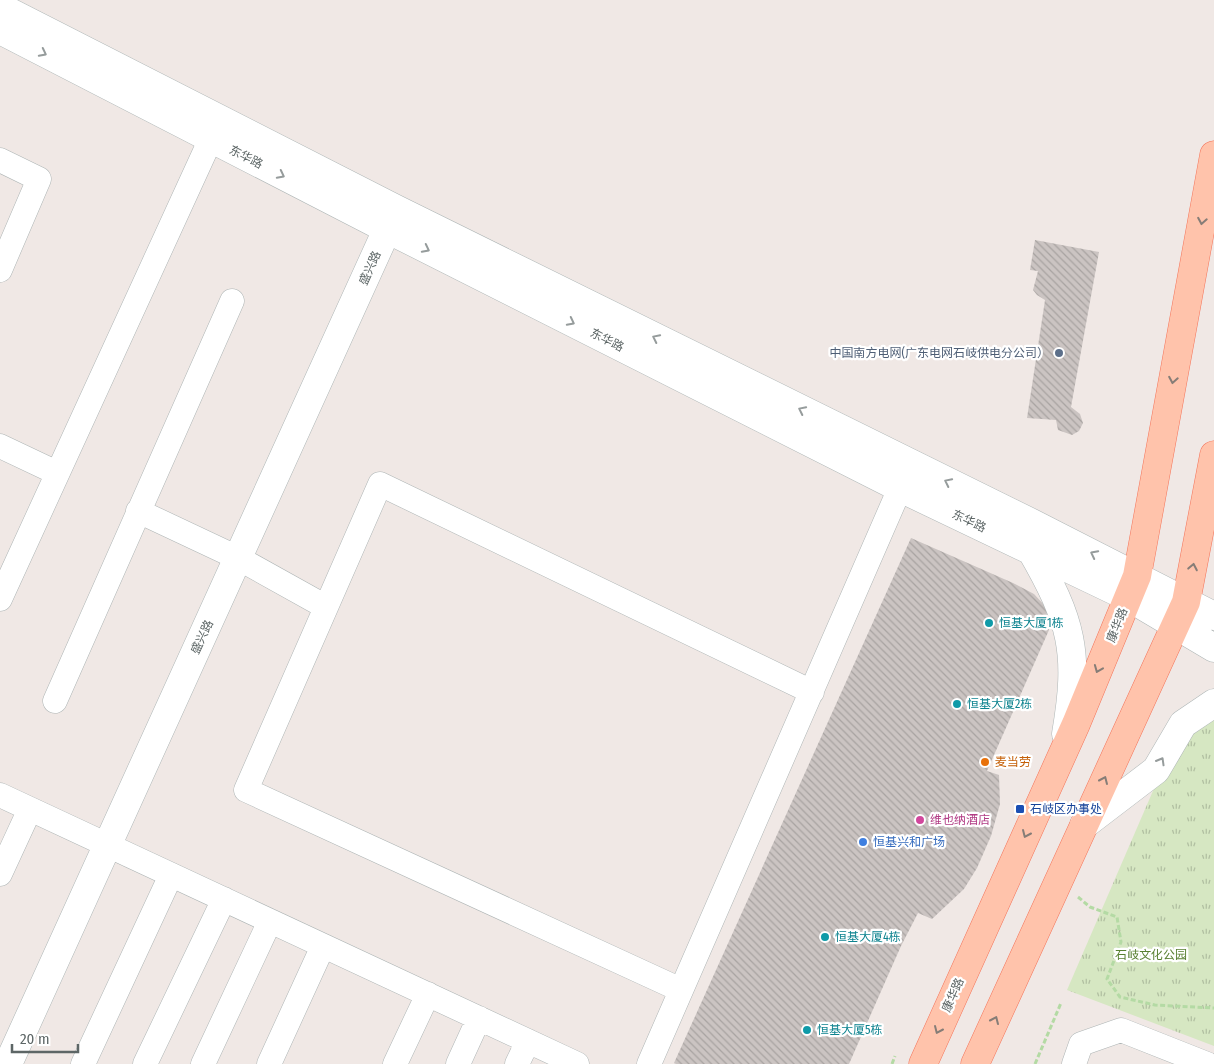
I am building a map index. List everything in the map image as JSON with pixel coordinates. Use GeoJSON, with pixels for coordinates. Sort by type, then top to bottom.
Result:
{"type":"FeatureCollection","features":[{"type":"Feature","properties":{"kind":"main road","name":"东华路"},"geometry":{"type":"LineString","coordinates":[[0,7],[215,128],[391,219],[905,476],[1133,586],[1181,613],[1214,648]]}},
{"type":"Feature","properties":{"kind":"main road","name":"东华路"},"geometry":{"type":"LineString","coordinates":[[0,30],[215,128]]}},
{"type":"Feature","properties":{"kind":"main road","name":"康华路"},"geometry":{"type":"LineString","coordinates":[[922,1064],[1063,753],[1133,586],[1214,155]]}},
{"type":"Feature","properties":{"kind":"main road","name":"盛兴路"},"geometry":{"type":"LineString","coordinates":[[8,1064],[391,219]]}},
{"type":"Feature","properties":{"kind":"main road"},"geometry":{"type":"LineString","coordinates":[[975,1064],[1181,613],[1214,455]]}},
{"type":"Feature","properties":{"kind":"main road","name":"东华路"},"geometry":{"type":"LineString","coordinates":[[905,476],[1031,550],[1133,586]]}},
{"type":"Feature","properties":{"kind":"main road"},"geometry":{"type":"LineString","coordinates":[[1031,550],[1064,613],[1073,651],[1072,698],[1063,753]]}},
{"type":"Feature","properties":{"kind":"main road","name":"东华路"},"geometry":{"type":"LineString","coordinates":[[1181,613],[1214,616]]}},
{"type":"Feature","properties":{"kind":"main road"},"geometry":{"type":"LineString","coordinates":[[1084,825],[1156,770],[1183,724],[1214,703]]}},
{"type":"Feature","properties":{"kind":"street"},"geometry":{"type":"LineString","coordinates":[[0,599],[215,128]]}},
{"type":"Feature","properties":{"kind":"street"},"geometry":{"type":"LineString","coordinates":[[0,160],[39,179],[0,270]]}},
{"type":"Feature","properties":{"kind":"street"},"geometry":{"type":"LineString","coordinates":[[55,701],[232,300]]}},
{"type":"Feature","properties":{"kind":"street"},"geometry":{"type":"LineString","coordinates":[[0,446],[57,473]]}},
{"type":"Feature","properties":{"kind":"street"},"geometry":{"type":"LineString","coordinates":[[649,1064],[905,476]]}},
{"type":"Feature","properties":{"kind":"street"},"geometry":{"type":"LineString","coordinates":[[681,990],[246,790],[380,484],[812,692]]}},
{"type":"Feature","properties":{"kind":"street"},"geometry":{"type":"LineString","coordinates":[[138,511],[238,558],[326,608]]}},
{"type":"Feature","properties":{"kind":"street"},"geometry":{"type":"LineString","coordinates":[[0,795],[577,1064]]}},
{"type":"Feature","properties":{"kind":"street"},"geometry":{"type":"LineString","coordinates":[[0,874],[30,809]]}},
{"type":"Feature","properties":{"kind":"street"},"geometry":{"type":"LineString","coordinates":[[83,1064],[171,875]]}},
{"type":"Feature","properties":{"kind":"street"},"geometry":{"type":"LineString","coordinates":[[145,1064],[224,899]]}},
{"type":"Feature","properties":{"kind":"street"},"geometry":{"type":"LineString","coordinates":[[204,1064],[270,921]]}},
{"type":"Feature","properties":{"kind":"street"},"geometry":{"type":"LineString","coordinates":[[269,1064],[323,946]]}},
{"type":"Feature","properties":{"kind":"street"},"geometry":{"type":"LineString","coordinates":[[394,1064],[428,994]]}},
{"type":"Feature","properties":{"kind":"street"},"geometry":{"type":"LineString","coordinates":[[458,1064],[479,1018]]}},
{"type":"Feature","properties":{"kind":"street"},"geometry":{"type":"LineString","coordinates":[[1074,1064],[1081,1044],[1120,1030],[1207,1064]]}},
{"type":"Feature","properties":{"kind":"street"},"geometry":{"type":"LineString","coordinates":[[517,1064],[528,1041]]}},
{"type":"Feature","properties":{"kind":"path"},"geometry":{"type":"LineString","coordinates":[[1058,881],[1090,908],[1117,917],[1121,942],[1107,979],[1120,997],[1155,1005],[1214,1008]]}},
{"type":"Feature","properties":{"kind":"path"},"geometry":{"type":"LineString","coordinates":[[1035,1064],[1061,1003]]}},
{"type":"Feature","properties":{"kind":"path"},"geometry":{"type":"LineString","coordinates":[[892,1064],[895,1056]]}},
{"type":"Feature","properties":{"kind":"green space","name":"石岐文化公园"},"geometry":{"type":"Polygon","coordinates":[[[1214,709],[1214,1046],[1067,990],[1165,763],[1214,709]]]}},
{"type":"Feature","properties":{"kind":"building","name":"中国南方电网(广东电网石岐供电分公司）"},"geometry":{"type":"Polygon","coordinates":[[[1035,240],[1099,252],[1071,407],[1080,414],[1083,423],[1079,431],[1072,435],[1058,430],[1056,420],[1027,418],[1045,300],[1033,290],[1038,271],[1030,270],[1035,240]]]}},
{"type":"Feature","properties":{"kind":"building","name":"恒基兴和广场"},"geometry":{"type":"Polygon","coordinates":[[[911,538],[1013,583],[1034,594],[1046,607],[1049,630],[987,771],[999,775],[1000,804],[991,836],[977,868],[964,889],[932,919],[918,913],[901,946],[849,1064],[676,1064],[674,1063],[911,538]]]}},
{"type":"Feature","properties":{"kind":"place","name":"中国南方电网(广东电网石岐供电分公司）"},"geometry":{"type":"Point","coordinates":[1059,353]}},
{"type":"Feature","properties":{"kind":"place","name":"恒基大厦1栋"},"geometry":{"type":"Point","coordinates":[989,623]}},
{"type":"Feature","properties":{"kind":"place","name":"恒基大厦2栋"},"geometry":{"type":"Point","coordinates":[957,704]}},
{"type":"Feature","properties":{"kind":"place","name":"麦当劳"},"geometry":{"type":"Point","coordinates":[985,762]}},
{"type":"Feature","properties":{"kind":"place","name":"石岐区办事处"},"geometry":{"type":"Point","coordinates":[1020,809]}},
{"type":"Feature","properties":{"kind":"place","name":"维也纳酒店"},"geometry":{"type":"Point","coordinates":[920,820]}},
{"type":"Feature","properties":{"kind":"place","name":"恒基兴和广场"},"geometry":{"type":"Point","coordinates":[863,842]}},
{"type":"Feature","properties":{"kind":"place","name":"恒基大厦4栋"},"geometry":{"type":"Point","coordinates":[825,937]}},
{"type":"Feature","properties":{"kind":"place","name":"恒基大厦5栋"},"geometry":{"type":"Point","coordinates":[807,1030]}}]}
